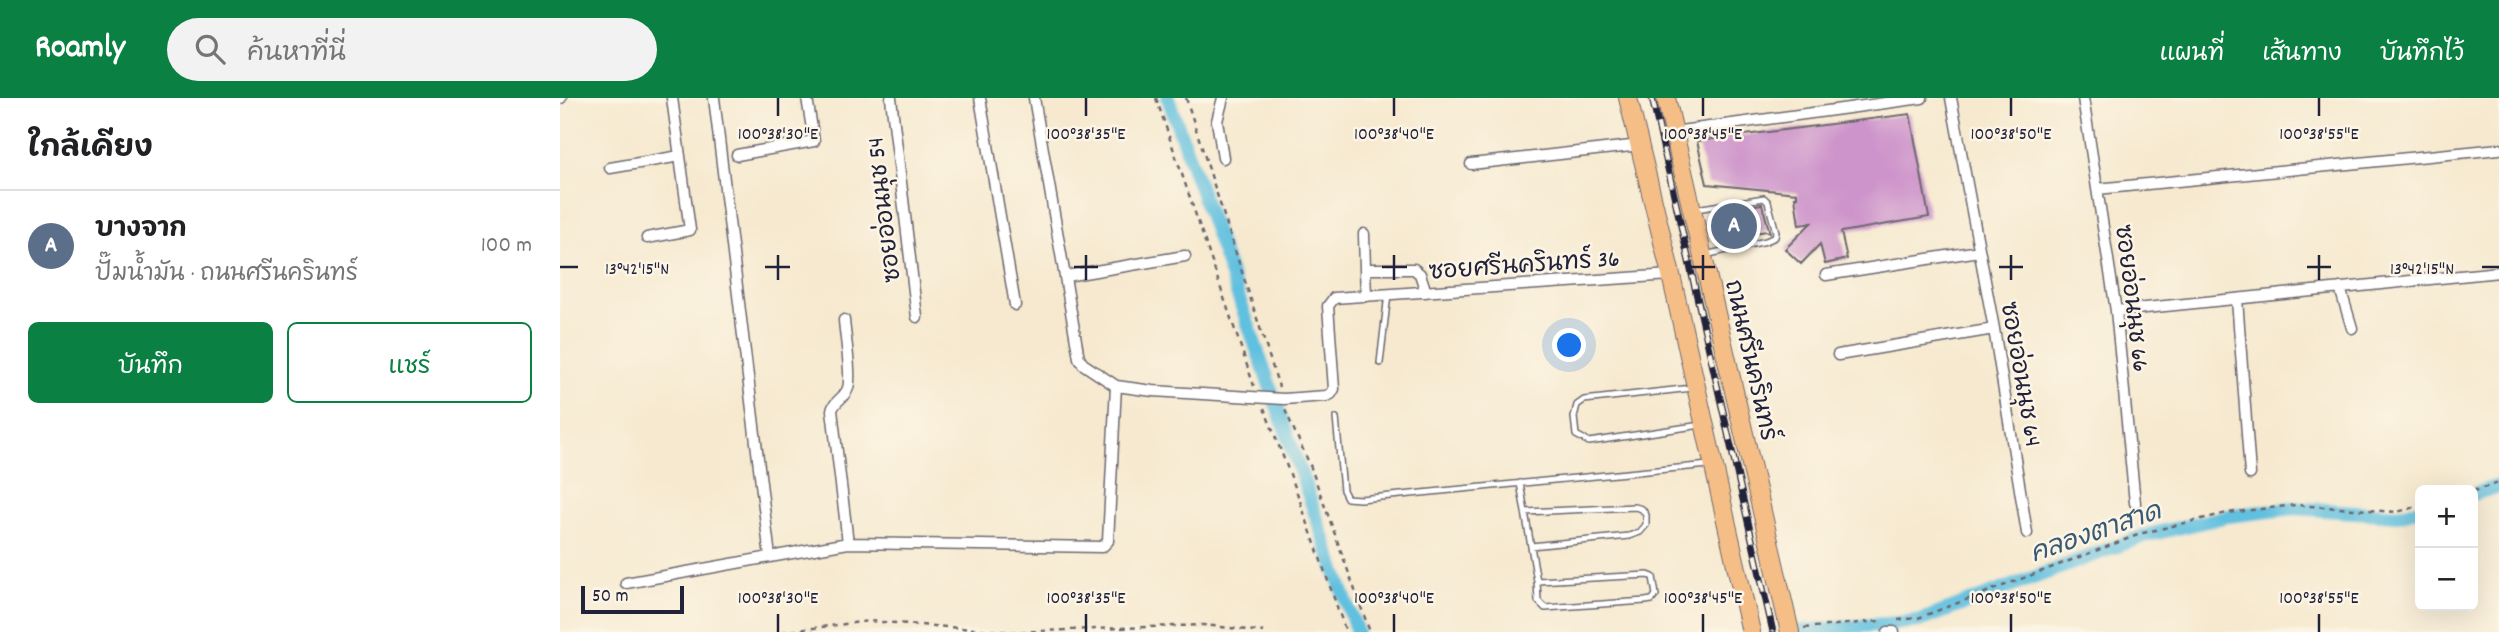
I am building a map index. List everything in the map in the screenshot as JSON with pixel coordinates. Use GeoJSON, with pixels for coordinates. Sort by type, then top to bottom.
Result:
{"type":"FeatureCollection","features":[{"type":"Feature","properties":{"kind":"main road"},"geometry":{"type":"LineString","coordinates":[[1628,98],[1671,275],[1751,632]]}},
{"type":"Feature","properties":{"kind":"main road","name":"ถนนศรีนครินทร์"},"geometry":{"type":"LineString","coordinates":[[1666,98],[1784,606],[1797,630]]}},
{"type":"Feature","properties":{"kind":"street"},"geometry":{"type":"LineString","coordinates":[[647,238],[690,230],[672,98]]}},
{"type":"Feature","properties":{"kind":"street"},"geometry":{"type":"LineString","coordinates":[[714,98],[770,557]]}},
{"type":"Feature","properties":{"kind":"street"},"geometry":{"type":"LineString","coordinates":[[737,155],[814,141],[807,98]]}},
{"type":"Feature","properties":{"kind":"street","name":"ซอยอ่อนนุช 54"},"geometry":{"type":"LineString","coordinates":[[891,98],[917,317]]}},
{"type":"Feature","properties":{"kind":"street"},"geometry":{"type":"LineString","coordinates":[[980,98],[1015,305]]}},
{"type":"Feature","properties":{"kind":"street","name":"ซอยศรีนครินทร์ 36"},"geometry":{"type":"LineString","coordinates":[[1034,98],[1079,358],[1083,364],[1116,386],[1153,391],[1284,399],[1331,394],[1334,382],[1328,306],[1334,299],[1671,275]]}},
{"type":"Feature","properties":{"kind":"street"},"geometry":{"type":"LineString","coordinates":[[1223,98],[1217,121],[1223,158]]}},
{"type":"Feature","properties":{"kind":"street"},"geometry":{"type":"LineString","coordinates":[[1673,132],[1922,98]]}},
{"type":"Feature","properties":{"kind":"street","name":"ซอยอ่อนนุช 64"},"geometry":{"type":"LineString","coordinates":[[1951,98],[1994,329],[2027,533]]}},
{"type":"Feature","properties":{"kind":"street","name":"ซอยอ่อนนุช 66"},"geometry":{"type":"LineString","coordinates":[[2083,98],[2116,311],[2134,503]]}},
{"type":"Feature","properties":{"kind":"street"},"geometry":{"type":"LineString","coordinates":[[1471,164],[1640,145]]}},
{"type":"Feature","properties":{"kind":"street"},"geometry":{"type":"LineString","coordinates":[[2097,189],[2499,149]]}},
{"type":"Feature","properties":{"kind":"street"},"geometry":{"type":"LineString","coordinates":[[610,168],[680,156]]}},
{"type":"Feature","properties":{"kind":"street"},"geometry":{"type":"LineString","coordinates":[[1364,234],[1366,296]]}},
{"type":"Feature","properties":{"kind":"street"},"geometry":{"type":"LineString","coordinates":[[1826,275],[1979,251]]}},
{"type":"Feature","properties":{"kind":"street"},"geometry":{"type":"LineString","coordinates":[[1066,276],[1185,256]]}},
{"type":"Feature","properties":{"kind":"street"},"geometry":{"type":"LineString","coordinates":[[1365,269],[1414,269],[1420,274],[1426,292]]}},
{"type":"Feature","properties":{"kind":"street"},"geometry":{"type":"LineString","coordinates":[[2116,311],[2499,272]]}},
{"type":"Feature","properties":{"kind":"street"},"geometry":{"type":"LineString","coordinates":[[2340,288],[2352,328]]}},
{"type":"Feature","properties":{"kind":"street"},"geometry":{"type":"LineString","coordinates":[[2237,299],[2249,474]]}},
{"type":"Feature","properties":{"kind":"street"},"geometry":{"type":"LineString","coordinates":[[844,320],[849,383],[844,396],[834,404],[832,410],[848,543]]}},
{"type":"Feature","properties":{"kind":"street"},"geometry":{"type":"LineString","coordinates":[[1838,355],[1994,329]]}},
{"type":"Feature","properties":{"kind":"street"},"geometry":{"type":"LineString","coordinates":[[626,583],[848,543],[1102,547],[1108,541],[1116,386]]}},
{"type":"Feature","properties":{"kind":"street"},"geometry":{"type":"LineString","coordinates":[[1888,632],[1894,626]]}},
{"type":"Feature","properties":{"kind":"lane"},"geometry":{"type":"LineString","coordinates":[[1691,210],[1764,198],[1768,202],[1776,232],[1775,237],[1766,241],[1702,256]]}},
{"type":"Feature","properties":{"kind":"lane"},"geometry":{"type":"LineString","coordinates":[[1380,363],[1388,294]]}},
{"type":"Feature","properties":{"kind":"lane"},"geometry":{"type":"LineString","coordinates":[[1696,388],[1584,400],[1577,405],[1576,435],[1589,442],[1704,424]]}},
{"type":"Feature","properties":{"kind":"lane"},"geometry":{"type":"LineString","coordinates":[[1336,418],[1343,490],[1347,498],[1360,499],[1713,464]]}},
{"type":"Feature","properties":{"kind":"lane"},"geometry":{"type":"LineString","coordinates":[[1520,483],[1538,601],[1545,608],[1645,601],[1652,600],[1656,594],[1653,577],[1648,575],[1537,581]]}},
{"type":"Feature","properties":{"kind":"lane"},"geometry":{"type":"LineString","coordinates":[[1525,512],[1635,507],[1642,509],[1646,515],[1646,525],[1640,532],[1629,536],[1531,546]]}},
{"type":"Feature","properties":{"kind":"path"},"geometry":{"type":"LineString","coordinates":[[1156,98],[1258,397],[1295,487],[1346,632]]}},
{"type":"Feature","properties":{"kind":"path"},"geometry":{"type":"LineString","coordinates":[[1186,98],[1284,399],[1285,412],[1310,465],[1370,632]]}},
{"type":"Feature","properties":{"kind":"path"},"geometry":{"type":"LineString","coordinates":[[2478,489],[2499,483]]}},
{"type":"Feature","properties":{"kind":"path"},"geometry":{"type":"LineString","coordinates":[[1894,626],[2143,533],[2227,513],[2295,505],[2397,512],[2415,507]]}},
{"type":"Feature","properties":{"kind":"path"},"geometry":{"type":"LineString","coordinates":[[782,632],[869,621],[1012,632],[1204,625],[1264,632]]}},
{"type":"Feature","properties":{"kind":"path"},"geometry":{"type":"LineString","coordinates":[[1797,630],[1881,621]]}},
{"type":"Feature","properties":{"kind":"building"},"geometry":{"type":"Polygon","coordinates":[[[1910,114],[1929,217],[1841,232],[1847,259],[1825,264],[1820,244],[1801,264],[1785,249],[1811,223],[1799,225],[1795,197],[1797,193],[1707,184],[1697,141],[1910,114]]]}},
{"type":"Feature","properties":{"kind":"building"},"geometry":{"type":"Polygon","coordinates":[[[1762,204],[1770,233],[1766,231],[1723,239],[1718,228],[1718,211],[1762,204]]]}},
{"type":"Feature","properties":{"kind":"waterway"},"geometry":{"type":"LineString","coordinates":[[1168,98],[1357,632]]}},
{"type":"Feature","properties":{"kind":"waterway","name":"คลองตาสาด"},"geometry":{"type":"LineString","coordinates":[[2478,492],[2499,486]]}},
{"type":"Feature","properties":{"kind":"waterway","name":"คลองตาสาด"},"geometry":{"type":"LineString","coordinates":[[1791,632],[1919,621],[2144,536],[2228,516],[2295,508],[2398,515],[2415,510]]}},
{"type":"Feature","properties":{"kind":"railway"},"geometry":{"type":"LineString","coordinates":[[1652,98],[1773,632]]}},
{"type":"Feature","properties":{"kind":"place","name":"บางจาก"},"geometry":{"type":"Point","coordinates":[1734,226]}}]}
